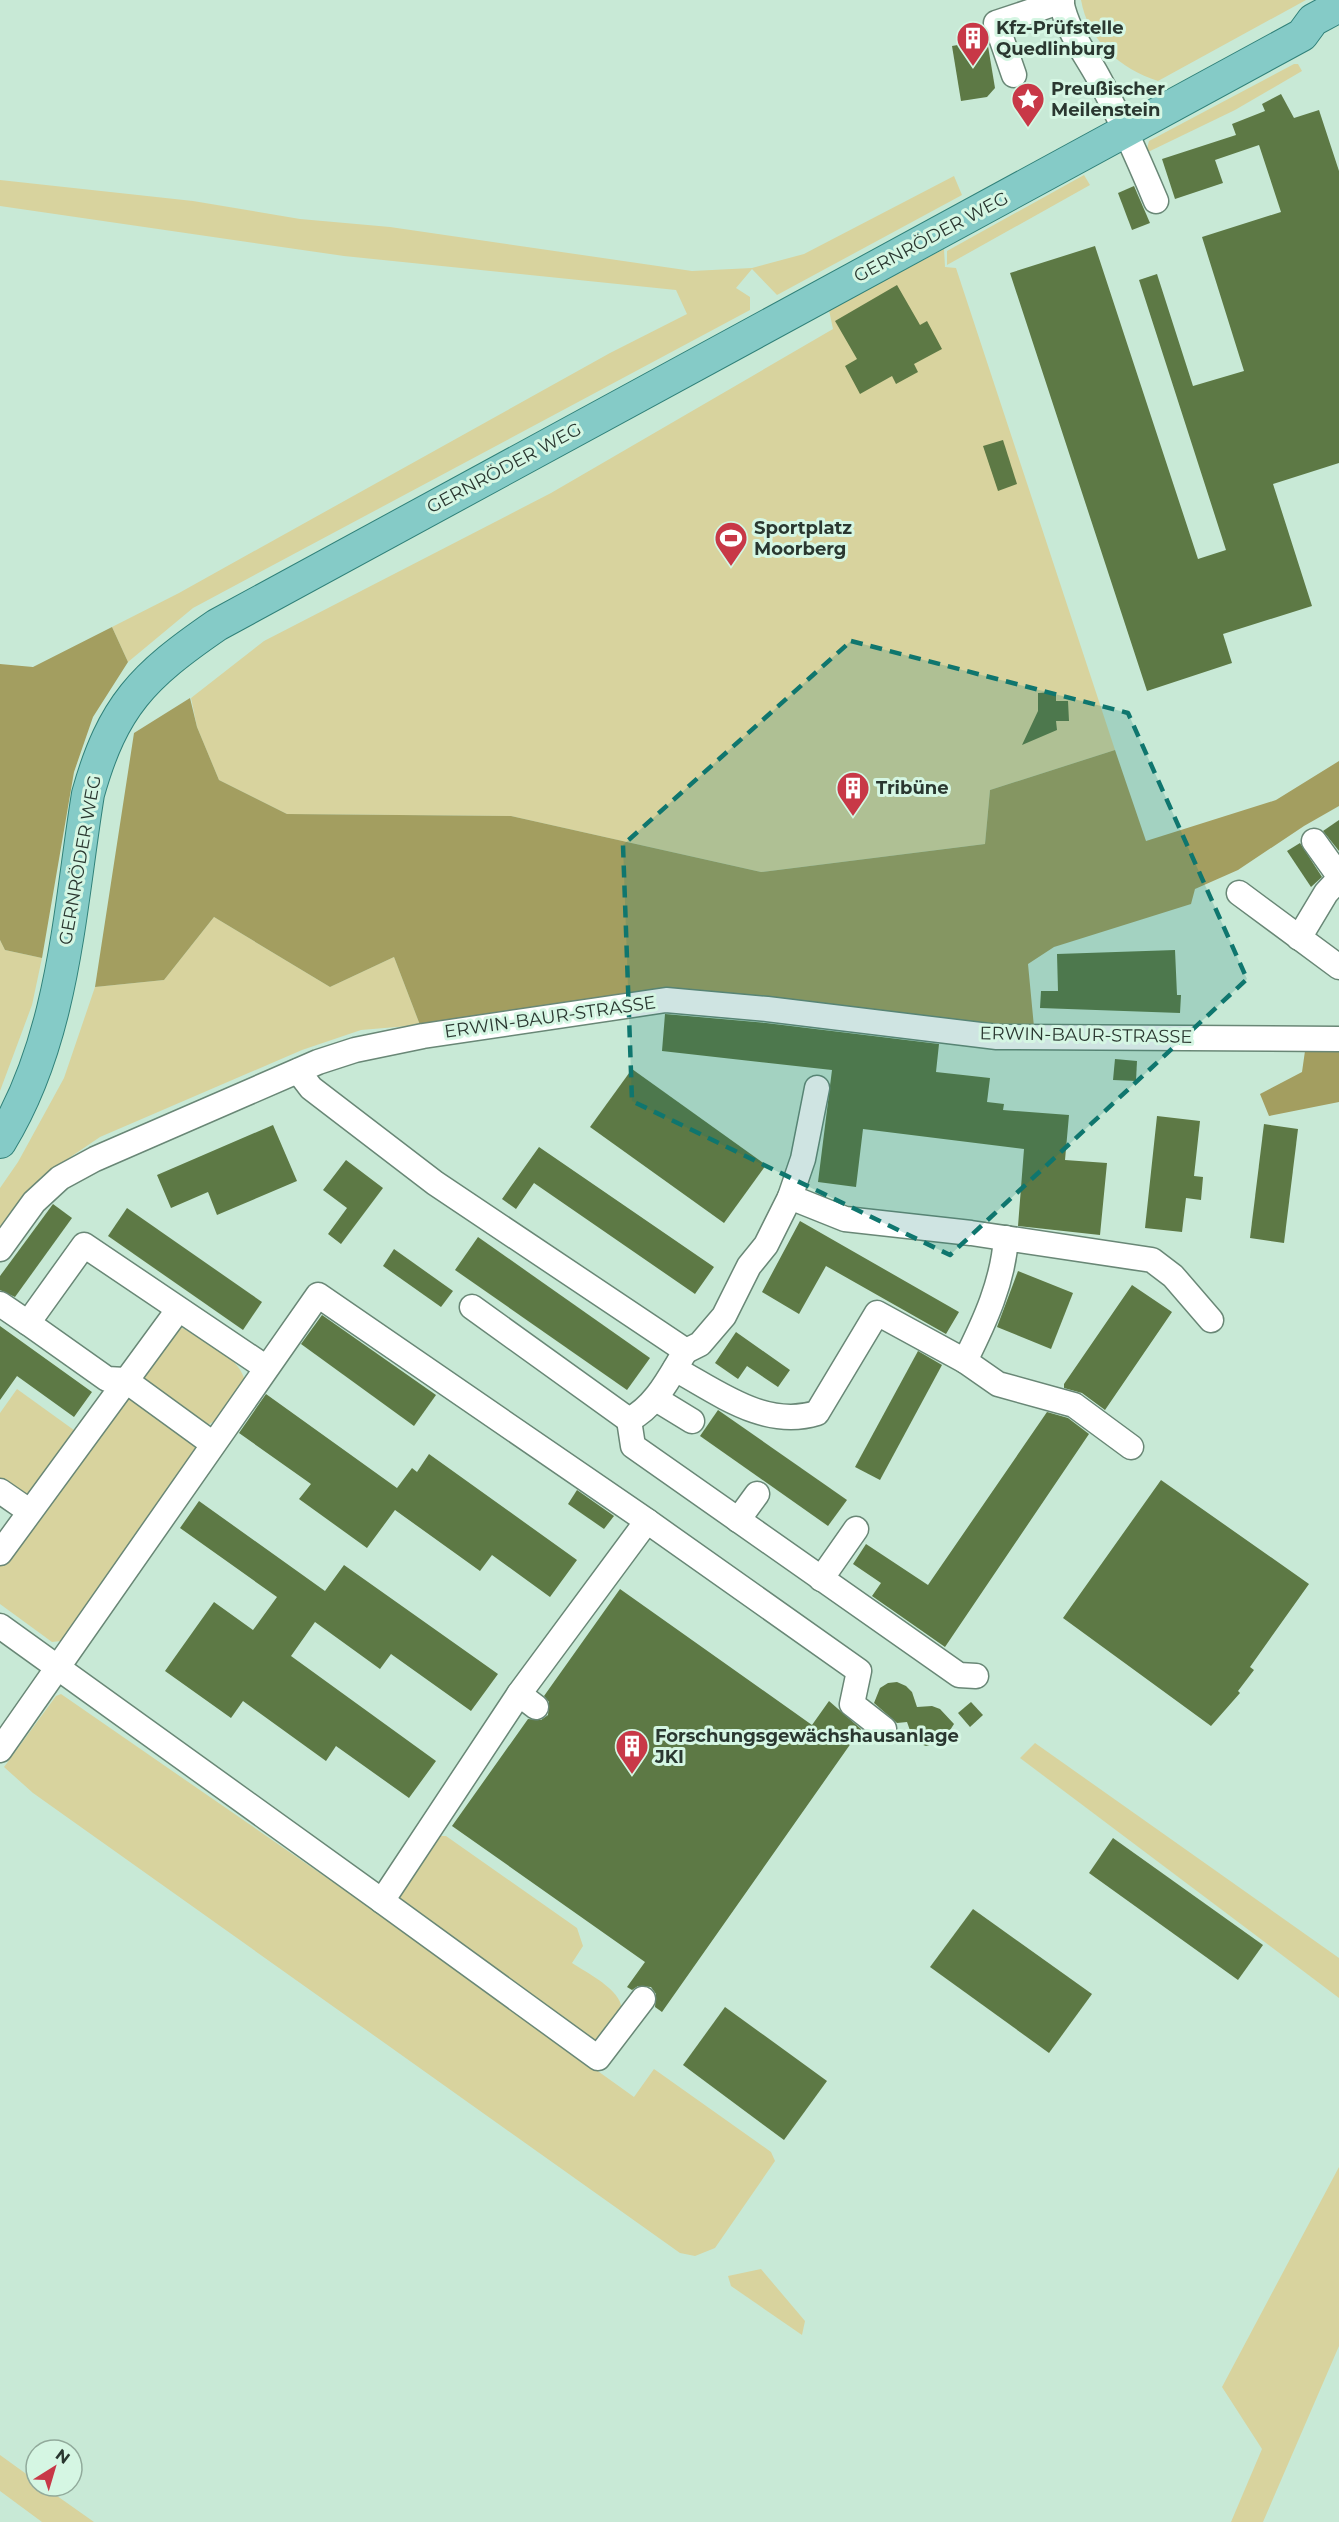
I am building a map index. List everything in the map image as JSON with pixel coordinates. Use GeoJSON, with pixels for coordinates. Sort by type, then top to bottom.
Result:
{"type":"FeatureCollection","features":[{"type":"Feature","properties":{"kind":"main road","name":"GERNRÖDER WEG"},"geometry":{"type":"LineString","coordinates":[[0,1142],[25,1097],[36,1070],[56,1003],[88,794],[97,763],[111,728],[149,676],[217,625],[266,597],[1302,35],[1313,20],[1339,6]]}},
{"type":"Feature","properties":{"kind":"main road","name":"GERNRÖDER WEG"},"geometry":{"type":"LineString","coordinates":[[1302,35],[1322,36],[1339,26]]}},
{"type":"Feature","properties":{"kind":"street"},"geometry":{"type":"LineString","coordinates":[[1014,75],[996,23],[1061,1],[1073,35],[1098,77],[1156,201]]}},
{"type":"Feature","properties":{"kind":"street"},"geometry":{"type":"LineString","coordinates":[[1299,938],[1326,892],[1339,878],[1314,841]]}},
{"type":"Feature","properties":{"kind":"street"},"geometry":{"type":"LineString","coordinates":[[1239,893],[1339,967]]}},
{"type":"Feature","properties":{"kind":"street","name":"ERWIN-BAUR-STRASSE"},"geometry":{"type":"LineString","coordinates":[[0,1249],[34,1202],[60,1178],[95,1159],[298,1071],[355,1050],[423,1036],[666,1000],[767,1009],[997,1037],[1339,1039]]}},
{"type":"Feature","properties":{"kind":"street"},"geometry":{"type":"LineString","coordinates":[[298,1071],[311,1088],[435,1183],[740,1405],[772,1416],[797,1419],[817,1413],[877,1313],[965,1361],[998,1384],[1074,1405],[1131,1447]]}},
{"type":"Feature","properties":{"kind":"street"},"geometry":{"type":"LineString","coordinates":[[630,1420],[656,1399],[680,1360],[700,1344],[724,1316],[748,1266],[766,1245],[790,1197],[803,1159],[817,1088]]}},
{"type":"Feature","properties":{"kind":"street"},"geometry":{"type":"LineString","coordinates":[[790,1197],[845,1220],[1006,1238],[1152,1260],[1173,1276],[1211,1320]]}},
{"type":"Feature","properties":{"kind":"street"},"geometry":{"type":"LineString","coordinates":[[965,1361],[984,1323],[1004,1267],[1006,1238]]}},
{"type":"Feature","properties":{"kind":"street"},"geometry":{"type":"LineString","coordinates":[[27,1323],[84,1245],[265,1367]]}},
{"type":"Feature","properties":{"kind":"street"},"geometry":{"type":"LineString","coordinates":[[0,1750],[265,1367],[318,1295],[647,1521],[859,1671],[852,1704],[884,1729]]}},
{"type":"Feature","properties":{"kind":"street"},"geometry":{"type":"LineString","coordinates":[[0,1304],[107,1379],[125,1380],[213,1444]]}},
{"type":"Feature","properties":{"kind":"street"},"geometry":{"type":"LineString","coordinates":[[472,1307],[630,1420],[633,1446],[958,1676],[976,1676]]}},
{"type":"Feature","properties":{"kind":"street"},"geometry":{"type":"LineString","coordinates":[[0,1553],[178,1310]]}},
{"type":"Feature","properties":{"kind":"street"},"geometry":{"type":"LineString","coordinates":[[656,1399],[692,1420]]}},
{"type":"Feature","properties":{"kind":"street"},"geometry":{"type":"LineString","coordinates":[[0,1491],[29,1511]]}},
{"type":"Feature","properties":{"kind":"street"},"geometry":{"type":"LineString","coordinates":[[738,1520],[757,1494]]}},
{"type":"Feature","properties":{"kind":"street"},"geometry":{"type":"LineString","coordinates":[[382,1901],[528,1700],[647,1521]]}},
{"type":"Feature","properties":{"kind":"street"},"geometry":{"type":"LineString","coordinates":[[821,1579],[856,1529]]}},
{"type":"Feature","properties":{"kind":"street"},"geometry":{"type":"LineString","coordinates":[[0,1626],[598,2058],[643,1999]]}},
{"type":"Feature","properties":{"kind":"highlighted area"},"geometry":{"type":"Polygon","coordinates":[[[851,641],[1128,713],[1247,979],[950,1255],[632,1101],[623,845],[851,641]]]}},
{"type":"Feature","properties":{"kind":"shaded area"},"geometry":{"type":"Polygon","coordinates":[[[1081,0],[1306,0],[1158,81],[1131,69],[1108,51],[1091,28],[1081,0]]]}},
{"type":"Feature","properties":{"kind":"shaded area"},"geometry":{"type":"Polygon","coordinates":[[[1294,64],[1298,64],[1302,71],[1235,110],[1146,153],[1149,141],[1294,64]]]}},
{"type":"Feature","properties":{"kind":"shaded area"},"geometry":{"type":"Polygon","coordinates":[[[1084,175],[1090,185],[947,265],[947,251],[1084,175]]]}},
{"type":"Feature","properties":{"kind":"shaded area"},"geometry":{"type":"Polygon","coordinates":[[[954,176],[962,195],[777,295],[752,269],[736,288],[750,297],[750,310],[193,608],[128,662],[112,627],[179,593],[610,353],[687,314],[676,290],[344,256],[0,206],[0,180],[193,201],[300,219],[390,227],[692,271],[752,268],[804,254],[954,176]]]}},
{"type":"Feature","properties":{"kind":"shaded area","name":"Sportplatz Moorberg"},"geometry":{"type":"Polygon","coordinates":[[[944,249],[945,267],[956,268],[1115,750],[990,790],[985,844],[761,872],[511,816],[287,814],[219,780],[197,727],[191,698],[264,641],[551,493],[833,329],[829,310],[944,249]]]}},
{"type":"Feature","properties":{"kind":"shaded area"},"geometry":{"type":"Polygon","coordinates":[[[112,627],[128,662],[93,717],[74,772],[42,958],[5,950],[0,940],[0,664],[33,667],[112,627]]]}},
{"type":"Feature","properties":{"kind":"shaded area"},"geometry":{"type":"Polygon","coordinates":[[[190,698],[197,727],[219,780],[287,814],[511,816],[761,872],[985,844],[990,790],[1115,750],[1146,841],[1276,800],[1339,761],[1339,806],[1304,826],[1238,870],[1195,889],[1191,904],[1054,947],[1028,964],[1034,1027],[647,992],[420,1025],[394,957],[330,987],[214,917],[164,980],[95,987],[134,733],[190,698]]]}},
{"type":"Feature","properties":{"kind":"shaded area"},"geometry":{"type":"Polygon","coordinates":[[[214,917],[330,987],[394,957],[420,1025],[361,1030],[302,1050],[100,1137],[41,1177],[0,1230],[0,1188],[18,1162],[64,1078],[95,987],[164,980],[214,917]]]}},
{"type":"Feature","properties":{"kind":"shaded area"},"geometry":{"type":"Polygon","coordinates":[[[0,940],[5,950],[42,958],[32,1005],[0,1091],[0,940]]]}},
{"type":"Feature","properties":{"kind":"shaded area"},"geometry":{"type":"Polygon","coordinates":[[[1305,1051],[1339,1052],[1339,1102],[1269,1116],[1260,1094],[1302,1072],[1305,1051]]]}},
{"type":"Feature","properties":{"kind":"shaded area"},"geometry":{"type":"Polygon","coordinates":[[[183,1328],[227,1356],[234,1362],[244,1378],[223,1413],[203,1426],[142,1381],[142,1374],[176,1329],[183,1328]]]}},
{"type":"Feature","properties":{"kind":"shaded area"},"geometry":{"type":"Polygon","coordinates":[[[17,1389],[78,1433],[27,1498],[0,1481],[0,1413],[17,1389]]]}},
{"type":"Feature","properties":{"kind":"shaded area"},"geometry":{"type":"Polygon","coordinates":[[[131,1393],[196,1443],[193,1454],[61,1641],[52,1642],[0,1604],[0,1564],[131,1393]]]}},
{"type":"Feature","properties":{"kind":"shaded area"},"geometry":{"type":"Polygon","coordinates":[[[61,1694],[369,1907],[634,2097],[654,2069],[771,2152],[775,2161],[715,2248],[695,2256],[680,2253],[33,1793],[4,1767],[56,1696],[61,1694]]]}},
{"type":"Feature","properties":{"kind":"shaded area"},"geometry":{"type":"Polygon","coordinates":[[[1035,1743],[1339,1958],[1339,1998],[1020,1758],[1035,1743]]]}},
{"type":"Feature","properties":{"kind":"shaded area"},"geometry":{"type":"Polygon","coordinates":[[[438,1836],[446,1836],[577,1928],[583,1946],[572,1963],[613,1992],[619,1999],[621,2007],[618,2019],[600,2043],[593,2044],[405,1908],[399,1898],[401,1888],[438,1836]]]}},
{"type":"Feature","properties":{"kind":"shaded area"},"geometry":{"type":"Polygon","coordinates":[[[1339,2167],[1339,2346],[1263,2522],[1231,2522],[1262,2449],[1222,2387],[1339,2167]]]}},
{"type":"Feature","properties":{"kind":"shaded area"},"geometry":{"type":"Polygon","coordinates":[[[761,2269],[805,2321],[802,2335],[731,2286],[728,2276],[761,2269]]]}},
{"type":"Feature","properties":{"kind":"shaded area"},"geometry":{"type":"Polygon","coordinates":[[[0,2455],[24,2472],[24,2498],[60,2498],[94,2522],[42,2522],[0,2491],[0,2455]]]}},
{"type":"Feature","properties":{"kind":"building","name":"Kfz-Prüfstelle Quedlinburg"},"geometry":{"type":"Polygon","coordinates":[[[987,40],[995,88],[987,97],[961,101],[952,46],[987,40]]]}},
{"type":"Feature","properties":{"kind":"building"},"geometry":{"type":"Polygon","coordinates":[[[1281,94],[1294,118],[1319,110],[1339,171],[1339,463],[1273,484],[1312,606],[1223,634],[1232,663],[1147,691],[1010,273],[1095,246],[1198,559],[1226,550],[1139,280],[1157,274],[1193,386],[1244,371],[1202,237],[1281,212],[1259,145],[1215,160],[1223,183],[1175,199],[1162,159],[1236,135],[1232,124],[1265,111],[1262,104],[1281,94]]]}},
{"type":"Feature","properties":{"kind":"building"},"geometry":{"type":"Polygon","coordinates":[[[1134,186],[1150,223],[1132,230],[1118,193],[1134,186]]]}},
{"type":"Feature","properties":{"kind":"building"},"geometry":{"type":"Polygon","coordinates":[[[897,285],[920,325],[927,321],[942,349],[914,364],[918,372],[896,384],[892,376],[860,394],[845,366],[857,359],[835,321],[897,285]]]}},
{"type":"Feature","properties":{"kind":"building"},"geometry":{"type":"Polygon","coordinates":[[[1003,440],[1017,484],[998,491],[983,446],[1003,440]]]}},
{"type":"Feature","properties":{"kind":"building"},"geometry":{"type":"Polygon","coordinates":[[[1056,692],[1056,701],[1068,701],[1069,721],[1056,721],[1057,730],[1022,745],[1038,711],[1038,693],[1056,692]]]}},
{"type":"Feature","properties":{"kind":"building"},"geometry":{"type":"Polygon","coordinates":[[[1339,820],[1339,851],[1323,831],[1339,820]]]}},
{"type":"Feature","properties":{"kind":"building"},"geometry":{"type":"Polygon","coordinates":[[[1300,843],[1322,877],[1311,887],[1287,851],[1300,843]]]}},
{"type":"Feature","properties":{"kind":"building"},"geometry":{"type":"Polygon","coordinates":[[[1175,950],[1177,995],[1181,995],[1180,1013],[1040,1008],[1041,991],[1058,991],[1057,954],[1175,950]]]}},
{"type":"Feature","properties":{"kind":"building"},"geometry":{"type":"Polygon","coordinates":[[[665,1014],[766,1023],[939,1044],[936,1072],[990,1078],[987,1102],[1004,1104],[1003,1110],[1069,1115],[1065,1160],[1107,1163],[1100,1235],[1018,1226],[1024,1149],[863,1129],[856,1187],[818,1182],[832,1070],[662,1051],[665,1014]]]}},
{"type":"Feature","properties":{"kind":"building"},"geometry":{"type":"Polygon","coordinates":[[[1115,1059],[1137,1061],[1136,1081],[1113,1080],[1115,1059]]]}},
{"type":"Feature","properties":{"kind":"building"},"geometry":{"type":"Polygon","coordinates":[[[632,1069],[766,1165],[724,1223],[590,1127],[632,1069]]]}},
{"type":"Feature","properties":{"kind":"building"},"geometry":{"type":"Polygon","coordinates":[[[1157,1116],[1200,1121],[1194,1176],[1203,1177],[1201,1200],[1186,1198],[1182,1232],[1145,1228],[1157,1116]]]}},
{"type":"Feature","properties":{"kind":"building"},"geometry":{"type":"Polygon","coordinates":[[[1264,1124],[1298,1129],[1284,1243],[1250,1238],[1264,1124]]]}},
{"type":"Feature","properties":{"kind":"building"},"geometry":{"type":"Polygon","coordinates":[[[273,1125],[297,1181],[217,1215],[208,1192],[171,1208],[157,1175],[273,1125]]]}},
{"type":"Feature","properties":{"kind":"building"},"geometry":{"type":"Polygon","coordinates":[[[539,1147],[714,1267],[695,1294],[534,1183],[516,1209],[502,1199],[539,1147]]]}},
{"type":"Feature","properties":{"kind":"building"},"geometry":{"type":"Polygon","coordinates":[[[346,1160],[383,1188],[341,1244],[328,1234],[347,1208],[323,1190],[346,1160]]]}},
{"type":"Feature","properties":{"kind":"building"},"geometry":{"type":"Polygon","coordinates":[[[53,1204],[72,1218],[15,1297],[0,1290],[0,1276],[53,1204]]]}},
{"type":"Feature","properties":{"kind":"building"},"geometry":{"type":"Polygon","coordinates":[[[127,1208],[262,1302],[243,1330],[108,1236],[127,1208]]]}},
{"type":"Feature","properties":{"kind":"building"},"geometry":{"type":"Polygon","coordinates":[[[800,1221],[959,1312],[946,1334],[826,1266],[799,1314],[762,1292],[800,1221]]]}},
{"type":"Feature","properties":{"kind":"building"},"geometry":{"type":"Polygon","coordinates":[[[478,1237],[650,1358],[627,1390],[455,1270],[478,1237]]]}},
{"type":"Feature","properties":{"kind":"building"},"geometry":{"type":"Polygon","coordinates":[[[394,1249],[453,1291],[441,1307],[383,1266],[394,1249]]]}},
{"type":"Feature","properties":{"kind":"building"},"geometry":{"type":"Polygon","coordinates":[[[1018,1271],[1073,1293],[1051,1349],[997,1327],[1018,1271]]]}},
{"type":"Feature","properties":{"kind":"building"},"geometry":{"type":"Polygon","coordinates":[[[1132,1285],[1172,1312],[1105,1410],[1082,1393],[1064,1388],[1064,1384],[1132,1285]]]}},
{"type":"Feature","properties":{"kind":"building"},"geometry":{"type":"Polygon","coordinates":[[[322,1315],[436,1395],[414,1426],[301,1344],[322,1315]]]}},
{"type":"Feature","properties":{"kind":"building"},"geometry":{"type":"Polygon","coordinates":[[[0,1326],[92,1392],[74,1417],[17,1376],[0,1400],[0,1326]]]}},
{"type":"Feature","properties":{"kind":"building"},"geometry":{"type":"Polygon","coordinates":[[[736,1332],[790,1370],[778,1387],[747,1366],[738,1379],[715,1363],[736,1332]]]}},
{"type":"Feature","properties":{"kind":"building"},"geometry":{"type":"Polygon","coordinates":[[[918,1351],[942,1365],[880,1480],[855,1467],[918,1351]]]}},
{"type":"Feature","properties":{"kind":"building"},"geometry":{"type":"Polygon","coordinates":[[[266,1394],[397,1488],[412,1468],[417,1472],[429,1454],[577,1560],[550,1597],[492,1555],[480,1571],[395,1510],[367,1548],[299,1499],[311,1484],[239,1433],[266,1394]]]}},
{"type":"Feature","properties":{"kind":"building"},"geometry":{"type":"Polygon","coordinates":[[[718,1410],[847,1500],[828,1526],[700,1436],[718,1410]]]}},
{"type":"Feature","properties":{"kind":"building"},"geometry":{"type":"Polygon","coordinates":[[[1047,1412],[1068,1418],[1089,1434],[945,1647],[872,1596],[881,1583],[853,1564],[866,1544],[928,1585],[1047,1412]]]}},
{"type":"Feature","properties":{"kind":"building"},"geometry":{"type":"Polygon","coordinates":[[[1161,1480],[1309,1584],[1250,1667],[1254,1670],[1238,1691],[1240,1693],[1211,1726],[1063,1618],[1161,1480]]]}},
{"type":"Feature","properties":{"kind":"building"},"geometry":{"type":"Polygon","coordinates":[[[577,1490],[614,1516],[604,1529],[568,1504],[577,1490]]]}},
{"type":"Feature","properties":{"kind":"building"},"geometry":{"type":"Polygon","coordinates":[[[199,1501],[325,1591],[344,1565],[498,1674],[471,1711],[391,1654],[380,1669],[315,1622],[291,1656],[436,1761],[409,1798],[336,1746],[326,1761],[243,1701],[231,1718],[165,1671],[214,1602],[253,1630],[277,1597],[180,1528],[199,1501]]]}},
{"type":"Feature","properties":{"kind":"building","name":"Forschungsgewächshausanlage JKI"},"geometry":{"type":"Polygon","coordinates":[[[620,1589],[812,1725],[829,1701],[861,1729],[662,2012],[655,2007],[656,1994],[651,1987],[638,1986],[632,1990],[627,1987],[645,1962],[452,1826],[528,1719],[541,1720],[548,1715],[549,1702],[544,1696],[620,1589]]]}},
{"type":"Feature","properties":{"kind":"building"},"geometry":{"type":"Polygon","coordinates":[[[897,1682],[912,1692],[917,1707],[932,1706],[940,1709],[954,1724],[943,1741],[926,1746],[918,1743],[912,1736],[907,1722],[897,1723],[874,1703],[880,1688],[888,1683],[897,1682]]]}},
{"type":"Feature","properties":{"kind":"building"},"geometry":{"type":"Polygon","coordinates":[[[971,1702],[983,1715],[970,1727],[958,1713],[971,1702]]]}},
{"type":"Feature","properties":{"kind":"building"},"geometry":{"type":"Polygon","coordinates":[[[1113,1838],[1263,1945],[1238,1980],[1089,1873],[1113,1838]]]}},
{"type":"Feature","properties":{"kind":"building"},"geometry":{"type":"Polygon","coordinates":[[[973,1909],[1092,1994],[1049,2053],[930,1967],[973,1909]]]}},
{"type":"Feature","properties":{"kind":"building"},"geometry":{"type":"Polygon","coordinates":[[[725,2007],[827,2081],[784,2140],[683,2065],[725,2007]]]}},
{"type":"Feature","properties":{"kind":"place","name":"Kfz-Prüfstelle Quedlinburg"},"geometry":{"type":"Point","coordinates":[973,67]}},
{"type":"Feature","properties":{"kind":"place","name":"Preußischer Meilenstein"},"geometry":{"type":"Point","coordinates":[1028,128]}},
{"type":"Feature","properties":{"kind":"place","name":"Sportplatz Moorberg"},"geometry":{"type":"Point","coordinates":[731,567]}},
{"type":"Feature","properties":{"kind":"place","name":"Tribüne"},"geometry":{"type":"Point","coordinates":[853,817]}},
{"type":"Feature","properties":{"kind":"place","name":"Forschungsgewächshausanlage JKI"},"geometry":{"type":"Point","coordinates":[632,1775]}}]}
